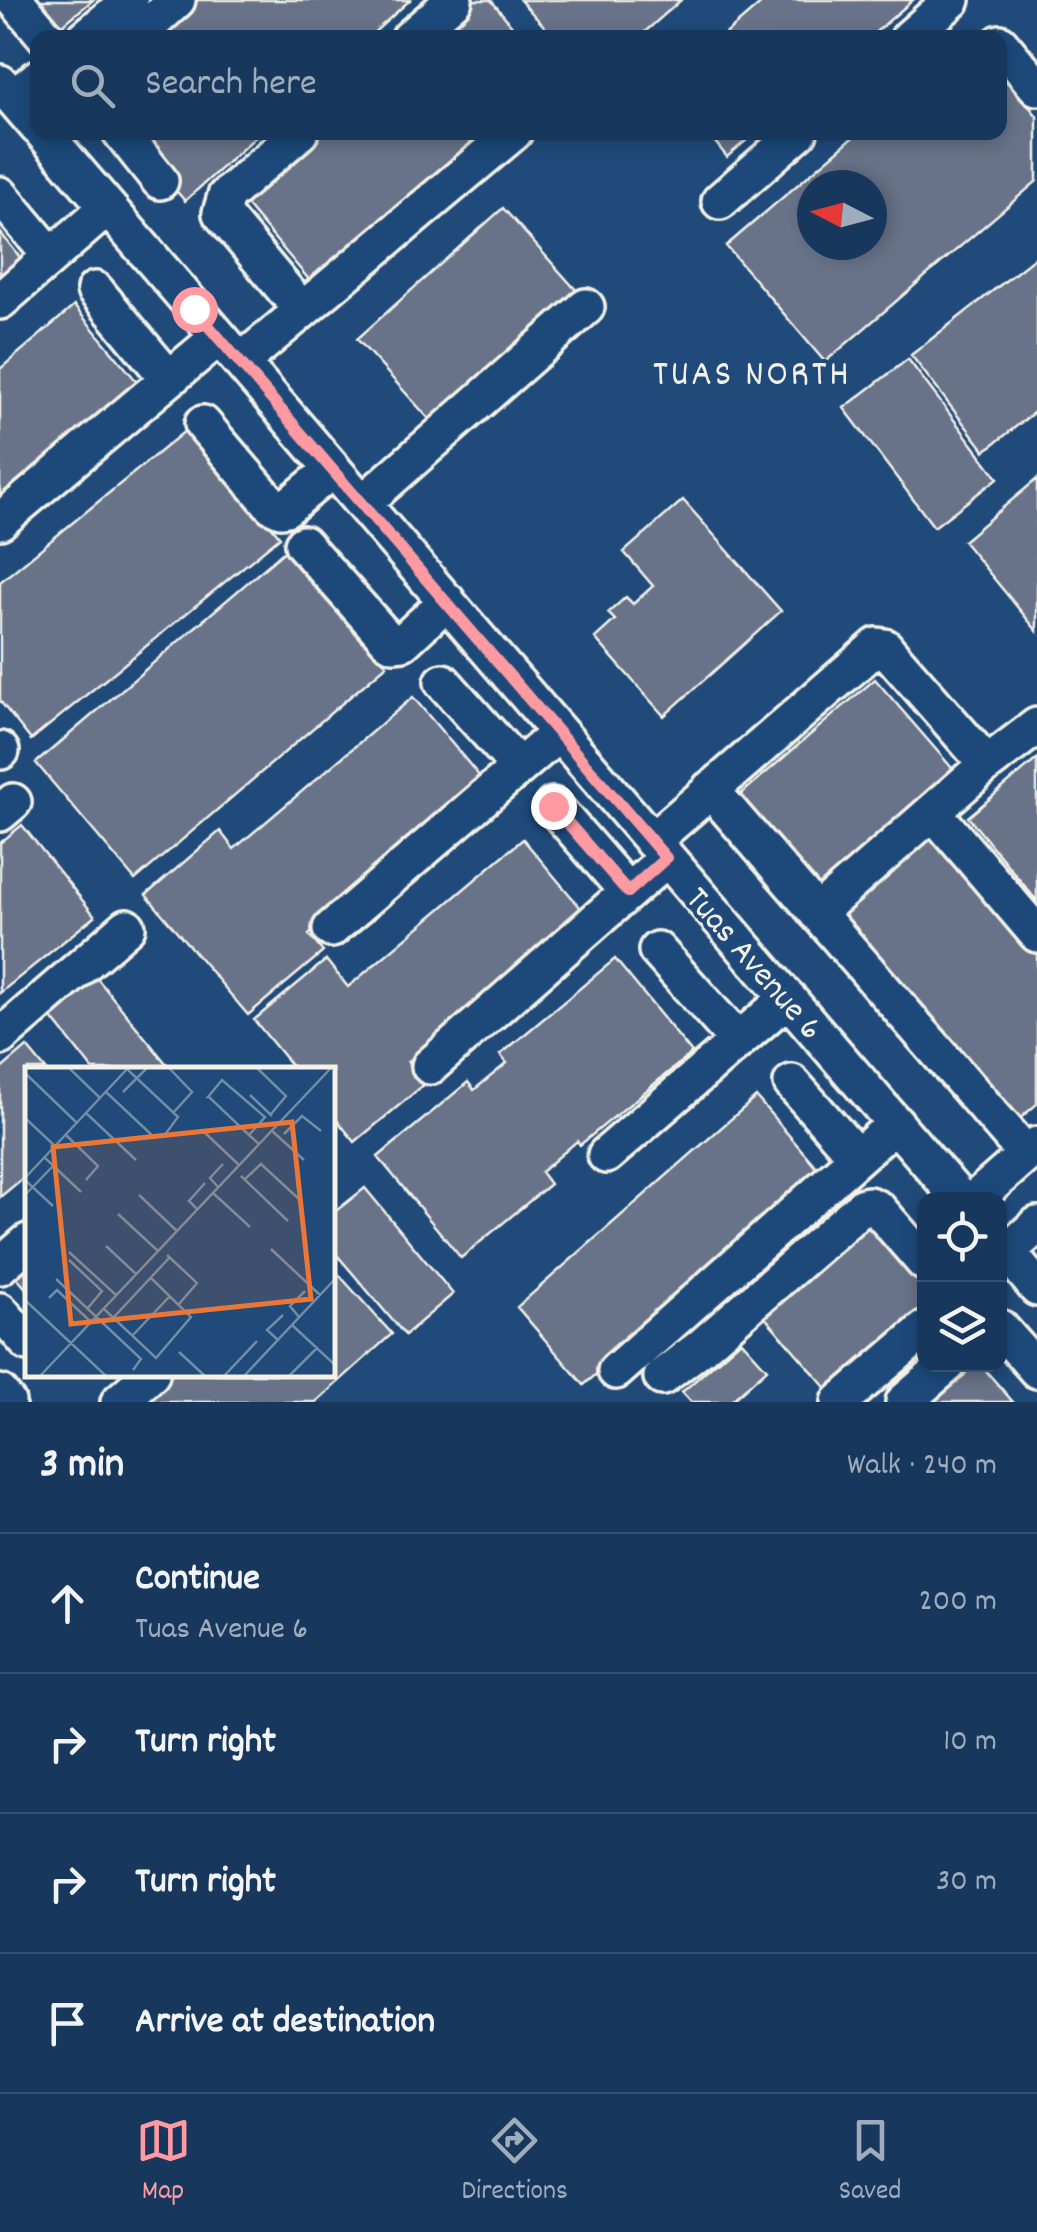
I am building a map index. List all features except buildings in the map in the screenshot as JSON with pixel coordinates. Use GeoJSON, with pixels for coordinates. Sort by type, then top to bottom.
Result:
{"type":"FeatureCollection","features":[{"type":"Feature","properties":{"kind":"street"},"geometry":{"type":"LineString","coordinates":[[15,0],[40,30]]}},
{"type":"Feature","properties":{"kind":"street"},"geometry":{"type":"LineString","coordinates":[[94,30],[130,0]]}},
{"type":"Feature","properties":{"kind":"street"},"geometry":{"type":"LineString","coordinates":[[144,30],[177,0]]}},
{"type":"Feature","properties":{"kind":"street"},"geometry":{"type":"LineString","coordinates":[[419,30],[454,0]]}},
{"type":"Feature","properties":{"kind":"street"},"geometry":{"type":"LineString","coordinates":[[917,30],[952,0]]}},
{"type":"Feature","properties":{"kind":"street"},"geometry":{"type":"LineString","coordinates":[[1007,51],[1037,87]]}},
{"type":"Feature","properties":{"kind":"street","name":"Tuas Avenue 6"},"geometry":{"type":"LineString","coordinates":[[53,140],[954,1192]]}},
{"type":"Feature","properties":{"kind":"street"},"geometry":{"type":"LineString","coordinates":[[128,140],[160,181]]}},
{"type":"Feature","properties":{"kind":"street"},"geometry":{"type":"LineString","coordinates":[[291,140],[226,196],[221,213],[302,310]]}},
{"type":"Feature","properties":{"kind":"street"},"geometry":{"type":"LineString","coordinates":[[0,521],[168,380],[302,310],[504,140]]}},
{"type":"Feature","properties":{"kind":"street"},"geometry":{"type":"LineString","coordinates":[[720,201],[790,140]]}},
{"type":"Feature","properties":{"kind":"street"},"geometry":{"type":"LineString","coordinates":[[0,195],[52,256]]}},
{"type":"Feature","properties":{"kind":"street"},"geometry":{"type":"LineString","coordinates":[[0,301],[108,208]]}},
{"type":"Feature","properties":{"kind":"street"},"geometry":{"type":"LineString","coordinates":[[95,290],[168,380]]}},
{"type":"Feature","properties":{"kind":"street"},"geometry":{"type":"LineString","coordinates":[[363,503],[586,308]]}},
{"type":"Feature","properties":{"kind":"street"},"geometry":{"type":"LineString","coordinates":[[203,424],[276,508],[286,508],[333,469]]}},
{"type":"Feature","properties":{"kind":"street"},"geometry":{"type":"LineString","coordinates":[[303,544],[393,644],[403,642],[447,601]]}},
{"type":"Feature","properties":{"kind":"street"},"geometry":{"type":"LineString","coordinates":[[430,1066],[628,892],[710,790],[872,648],[881,646],[888,651],[987,764]]}},
{"type":"Feature","properties":{"kind":"street"},"geometry":{"type":"LineString","coordinates":[[443,682],[519,768]]}},
{"type":"Feature","properties":{"kind":"street"},"geometry":{"type":"LineString","coordinates":[[816,913],[987,764],[1037,726]]}},
{"type":"Feature","properties":{"kind":"street"},"geometry":{"type":"LineString","coordinates":[[331,929],[559,733]]}},
{"type":"Feature","properties":{"kind":"street"},"geometry":{"type":"LineString","coordinates":[[710,790],[1032,1150],[983,1192]]}},
{"type":"Feature","properties":{"kind":"street"},"geometry":{"type":"LineString","coordinates":[[553,806],[628,892]]}},
{"type":"Feature","properties":{"kind":"street"},"geometry":{"type":"LineString","coordinates":[[934,813],[1037,934]]}},
{"type":"Feature","properties":{"kind":"street"},"geometry":{"type":"LineString","coordinates":[[0,1037],[127,927]]}},
{"type":"Feature","properties":{"kind":"street"},"geometry":{"type":"LineString","coordinates":[[658,950],[738,1042]]}},
{"type":"Feature","properties":{"kind":"street"},"geometry":{"type":"LineString","coordinates":[[606,1155],[788,998]]}},
{"type":"Feature","properties":{"kind":"street"},"geometry":{"type":"LineString","coordinates":[[792,1084],[857,1157]]}},
{"type":"Feature","properties":{"kind":"street"},"geometry":{"type":"LineString","coordinates":[[616,1371],[896,1124]]}},
{"type":"Feature","properties":{"kind":"street"},"geometry":{"type":"LineString","coordinates":[[662,1377],[863,1206],[878,1209],[917,1254]]}},
{"type":"Feature","properties":{"kind":"street"},"geometry":{"type":"LineString","coordinates":[[1007,1246],[1037,1224]]}},
{"type":"Feature","properties":{"kind":"street"},"geometry":{"type":"LineString","coordinates":[[0,1266],[25,1245]]}},
{"type":"Feature","properties":{"kind":"street"},"geometry":{"type":"LineString","coordinates":[[1007,1256],[1037,1289],[1007,1318]]}},
{"type":"Feature","properties":{"kind":"street"},"geometry":{"type":"LineString","coordinates":[[0,1310],[25,1339]]}},
{"type":"Feature","properties":{"kind":"street"},"geometry":{"type":"LineString","coordinates":[[1007,1334],[1037,1370]]}},
{"type":"Feature","properties":{"kind":"street"},"geometry":{"type":"LineString","coordinates":[[840,1402],[917,1336]]}},
{"type":"Feature","properties":{"kind":"street"},"geometry":{"type":"LineString","coordinates":[[904,1402],[939,1372]]}},
{"type":"Feature","properties":{"kind":"street"},"geometry":{"type":"LineString","coordinates":[[119,1402],[148,1377]]}},
{"type":"Feature","properties":{"kind":"street"},"geometry":{"type":"LineString","coordinates":[[0,1393],[8,1402]]}},
{"type":"Feature","properties":{"kind":"district","name":"TUAS NORTH"},"geometry":{"type":"Point","coordinates":[752,371]}},
{"type":"Feature","properties":{"kind":"route"},"geometry":{"type":"LineString","coordinates":[[194,309],[666,858],[628,892],[553,806]]}}]}
